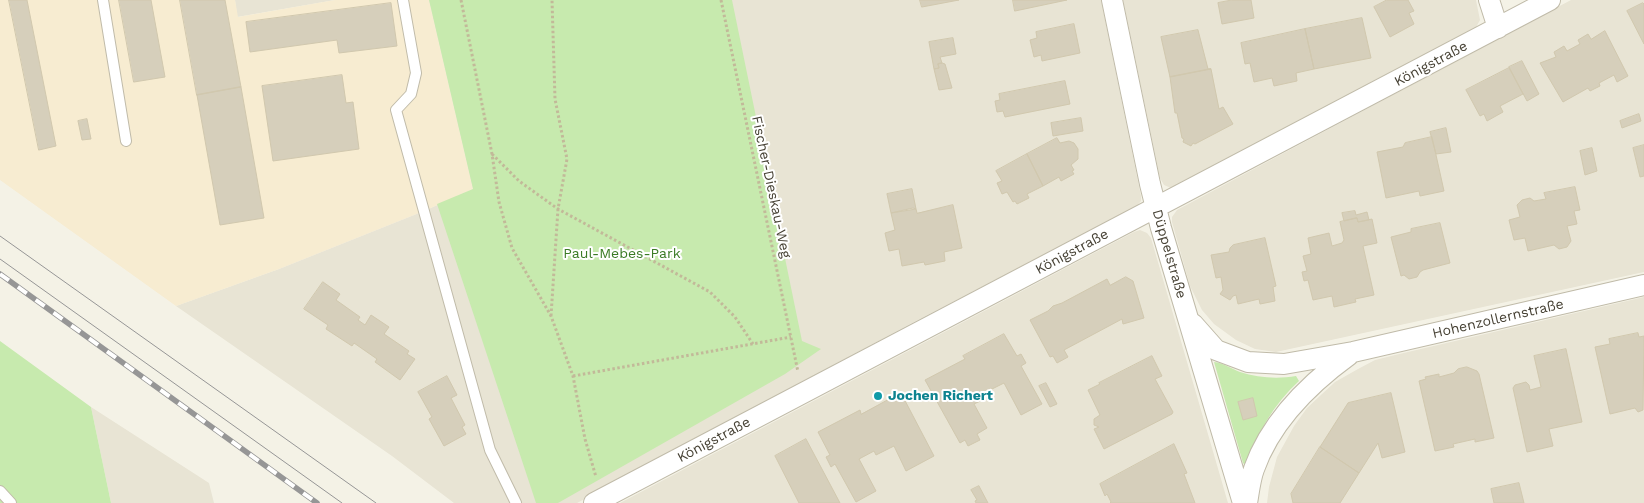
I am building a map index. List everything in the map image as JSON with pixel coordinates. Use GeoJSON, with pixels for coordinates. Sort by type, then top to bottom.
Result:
{"type":"FeatureCollection","features":[{"type":"Feature","properties":{"kind":"street","name":"Düppelstraße"},"geometry":{"type":"LineString","coordinates":[[1112,0],[1156,208],[1245,503]]}},
{"type":"Feature","properties":{"kind":"street"},"geometry":{"type":"LineString","coordinates":[[1489,0],[1498,28]]}},
{"type":"Feature","properties":{"kind":"street","name":"Königstraße"},"geometry":{"type":"LineString","coordinates":[[594,503],[1550,0]]}},
{"type":"Feature","properties":{"kind":"street","name":"Hohenzollernstraße"},"geometry":{"type":"LineString","coordinates":[[1188,319],[1216,350],[1248,362],[1284,364],[1353,352],[1644,286]]}},
{"type":"Feature","properties":{"kind":"street","name":"Hohenzollernstraße"},"geometry":{"type":"LineString","coordinates":[[1245,503],[1254,469],[1272,432],[1294,402],[1324,373],[1353,352]]}},
{"type":"Feature","properties":{"kind":"lane"},"geometry":{"type":"LineString","coordinates":[[103,0],[126,141]]}},
{"type":"Feature","properties":{"kind":"lane"},"geometry":{"type":"LineString","coordinates":[[403,0],[416,73],[411,94],[396,110],[490,450],[516,503]]}},
{"type":"Feature","properties":{"kind":"lane"},"geometry":{"type":"LineString","coordinates":[[0,491],[11,503]]}},
{"type":"Feature","properties":{"kind":"path"},"geometry":{"type":"LineString","coordinates":[[460,0],[492,154],[499,202],[512,248],[551,316],[573,376],[585,439],[594,470]]}},
{"type":"Feature","properties":{"kind":"path"},"geometry":{"type":"LineString","coordinates":[[551,316],[558,208],[567,159],[554,99],[552,0]]}},
{"type":"Feature","properties":{"kind":"path","name":"Fischer-Dieskau-Weg"},"geometry":{"type":"LineString","coordinates":[[722,0],[799,378]]}},
{"type":"Feature","properties":{"kind":"path"},"geometry":{"type":"LineString","coordinates":[[492,154],[519,181],[558,208],[710,292],[735,317],[753,344]]}},
{"type":"Feature","properties":{"kind":"path"},"geometry":{"type":"LineString","coordinates":[[573,376],[791,337]]}},
{"type":"Feature","properties":{"kind":"shaded area"},"geometry":{"type":"Polygon","coordinates":[[[0,0],[235,0],[238,17],[335,0],[429,0],[473,189],[424,211],[279,269],[176,306],[0,180],[0,0]]]}},
{"type":"Feature","properties":{"kind":"shaded area"},"geometry":{"type":"Polygon","coordinates":[[[235,0],[335,0],[237,17],[235,0]]]}},
{"type":"Feature","properties":{"kind":"shaded area"},"geometry":{"type":"Polygon","coordinates":[[[429,0],[1101,0],[1141,201],[1136,207],[912,323],[577,503],[454,503],[392,456],[176,306],[279,269],[424,211],[473,189],[429,0]]]}},
{"type":"Feature","properties":{"kind":"shaded area"},"geometry":{"type":"Polygon","coordinates":[[[1123,0],[1476,0],[1480,20],[1475,29],[1171,188],[1164,185],[1160,178],[1123,0]]]}},
{"type":"Feature","properties":{"kind":"shaded area"},"geometry":{"type":"Polygon","coordinates":[[[1571,0],[1644,0],[1644,272],[1276,352],[1255,349],[1236,340],[1214,324],[1202,310],[1190,286],[1172,222],[1172,217],[1177,210],[1571,0]]]}},
{"type":"Feature","properties":{"kind":"shaded area"},"geometry":{"type":"Polygon","coordinates":[[[1140,230],[1147,233],[1151,238],[1228,503],[620,503],[1134,232],[1140,230]]]}},
{"type":"Feature","properties":{"kind":"shaded area"},"geometry":{"type":"Polygon","coordinates":[[[1644,297],[1644,503],[1267,503],[1277,457],[1294,426],[1307,408],[1335,382],[1358,369],[1375,360],[1644,297]]]}},
{"type":"Feature","properties":{"kind":"shaded area"},"geometry":{"type":"Polygon","coordinates":[[[91,407],[209,483],[214,503],[111,503],[91,407]]]}},
{"type":"Feature","properties":{"kind":"green space","name":"Paul-Mebes-Park"},"geometry":{"type":"Polygon","coordinates":[[[429,0],[732,0],[802,341],[821,349],[785,374],[558,503],[536,503],[437,204],[473,189],[429,0]]]}},
{"type":"Feature","properties":{"kind":"green space"},"geometry":{"type":"Polygon","coordinates":[[[0,341],[91,407],[111,503],[0,503],[0,341]]]}},
{"type":"Feature","properties":{"kind":"green space"},"geometry":{"type":"Polygon","coordinates":[[[1214,362],[1254,376],[1275,378],[1296,376],[1299,381],[1274,409],[1256,441],[1248,464],[1245,465],[1243,463],[1214,362]]]}},
{"type":"Feature","properties":{"kind":"building"},"geometry":{"type":"Polygon","coordinates":[[[9,0],[27,0],[56,146],[39,150],[9,0]]]}},
{"type":"Feature","properties":{"kind":"building"},"geometry":{"type":"Polygon","coordinates":[[[119,0],[151,0],[165,77],[134,82],[119,0]]]}},
{"type":"Feature","properties":{"kind":"building"},"geometry":{"type":"Polygon","coordinates":[[[180,0],[225,0],[241,87],[197,95],[180,0]]]}},
{"type":"Feature","properties":{"kind":"building"},"geometry":{"type":"Polygon","coordinates":[[[920,0],[959,0],[922,7],[920,0]]]}},
{"type":"Feature","properties":{"kind":"building"},"geometry":{"type":"Polygon","coordinates":[[[1013,0],[1067,0],[1015,11],[1013,0]]]}},
{"type":"Feature","properties":{"kind":"building"},"geometry":{"type":"Polygon","coordinates":[[[1232,0],[1251,0],[1254,18],[1222,24],[1218,3],[1232,0]]]}},
{"type":"Feature","properties":{"kind":"building"},"geometry":{"type":"Polygon","coordinates":[[[1387,0],[1408,0],[1414,11],[1409,13],[1414,24],[1390,37],[1374,7],[1387,0]]]}},
{"type":"Feature","properties":{"kind":"building"},"geometry":{"type":"Polygon","coordinates":[[[391,3],[397,46],[339,53],[337,40],[250,52],[246,22],[391,3]]]}},
{"type":"Feature","properties":{"kind":"building"},"geometry":{"type":"Polygon","coordinates":[[[1644,4],[1644,44],[1627,11],[1644,4]]]}},
{"type":"Feature","properties":{"kind":"building"},"geometry":{"type":"Polygon","coordinates":[[[1362,18],[1371,58],[1314,69],[1305,29],[1362,18]]]}},
{"type":"Feature","properties":{"kind":"building"},"geometry":{"type":"Polygon","coordinates":[[[1074,24],[1080,53],[1042,61],[1041,55],[1034,57],[1030,40],[1037,38],[1036,32],[1074,24]]]}},
{"type":"Feature","properties":{"kind":"building"},"geometry":{"type":"Polygon","coordinates":[[[1305,29],[1314,69],[1296,73],[1297,81],[1274,86],[1272,78],[1254,82],[1250,63],[1245,64],[1241,43],[1305,29]]]}},
{"type":"Feature","properties":{"kind":"building"},"geometry":{"type":"Polygon","coordinates":[[[1198,30],[1208,69],[1211,69],[1170,77],[1161,37],[1198,30]]]}},
{"type":"Feature","properties":{"kind":"building"},"geometry":{"type":"Polygon","coordinates":[[[1605,31],[1628,76],[1617,82],[1614,75],[1599,83],[1600,86],[1590,91],[1588,88],[1563,102],[1540,63],[1556,57],[1554,52],[1564,46],[1567,51],[1580,44],[1578,40],[1588,34],[1591,39],[1605,31]]]}},
{"type":"Feature","properties":{"kind":"building"},"geometry":{"type":"Polygon","coordinates":[[[953,38],[956,54],[940,57],[942,63],[938,64],[939,68],[934,69],[929,42],[953,38]]]}},
{"type":"Feature","properties":{"kind":"building"},"geometry":{"type":"Polygon","coordinates":[[[1522,61],[1539,94],[1527,101],[1509,67],[1522,61]]]}},
{"type":"Feature","properties":{"kind":"building"},"geometry":{"type":"Polygon","coordinates":[[[938,64],[945,64],[952,88],[939,90],[934,69],[939,68],[938,64]]]}},
{"type":"Feature","properties":{"kind":"building"},"geometry":{"type":"Polygon","coordinates":[[[1509,68],[1523,94],[1500,106],[1503,112],[1487,121],[1484,114],[1480,116],[1466,90],[1509,68]]]}},
{"type":"Feature","properties":{"kind":"building"},"geometry":{"type":"Polygon","coordinates":[[[1211,69],[1219,109],[1223,107],[1233,124],[1195,144],[1193,143],[1191,146],[1183,142],[1184,139],[1182,138],[1177,113],[1175,113],[1170,77],[1211,69]]]}},
{"type":"Feature","properties":{"kind":"building"},"geometry":{"type":"Polygon","coordinates":[[[342,75],[346,103],[353,102],[359,149],[273,161],[262,86],[342,75]]]}},
{"type":"Feature","properties":{"kind":"building"},"geometry":{"type":"Polygon","coordinates":[[[1065,81],[1070,104],[1005,117],[1003,111],[997,112],[995,101],[1000,100],[999,94],[1065,81]]]}},
{"type":"Feature","properties":{"kind":"building"},"geometry":{"type":"Polygon","coordinates":[[[241,87],[264,218],[220,225],[197,95],[241,87]]]}},
{"type":"Feature","properties":{"kind":"building"},"geometry":{"type":"Polygon","coordinates":[[[1639,114],[1641,121],[1622,128],[1620,121],[1639,114]]]}},
{"type":"Feature","properties":{"kind":"building"},"geometry":{"type":"Polygon","coordinates":[[[1081,118],[1083,131],[1053,136],[1051,123],[1081,118]]]}},
{"type":"Feature","properties":{"kind":"building"},"geometry":{"type":"Polygon","coordinates":[[[87,119],[91,139],[82,140],[78,121],[87,119]]]}},
{"type":"Feature","properties":{"kind":"building"},"geometry":{"type":"Polygon","coordinates":[[[1446,128],[1451,152],[1436,154],[1430,132],[1446,128]]]}},
{"type":"Feature","properties":{"kind":"building"},"geometry":{"type":"Polygon","coordinates":[[[1432,137],[1444,191],[1420,196],[1419,191],[1386,198],[1377,152],[1403,147],[1405,143],[1432,137]]]}},
{"type":"Feature","properties":{"kind":"building"},"geometry":{"type":"Polygon","coordinates":[[[1057,138],[1060,143],[1069,141],[1074,143],[1078,149],[1078,159],[1071,165],[1074,174],[1061,181],[1059,177],[1043,186],[1027,154],[1057,138]]]}},
{"type":"Feature","properties":{"kind":"building"},"geometry":{"type":"Polygon","coordinates":[[[1644,145],[1644,176],[1640,177],[1633,148],[1644,145]]]}},
{"type":"Feature","properties":{"kind":"building"},"geometry":{"type":"Polygon","coordinates":[[[1592,148],[1597,171],[1585,175],[1580,151],[1592,148]]]}},
{"type":"Feature","properties":{"kind":"building"},"geometry":{"type":"Polygon","coordinates":[[[1027,154],[1043,186],[1027,194],[1029,198],[1017,204],[1015,201],[1013,202],[1007,192],[1002,194],[997,183],[1002,181],[996,171],[1027,154]]]}},
{"type":"Feature","properties":{"kind":"building"},"geometry":{"type":"Polygon","coordinates":[[[1575,187],[1580,210],[1574,211],[1577,224],[1567,226],[1571,241],[1567,247],[1559,249],[1554,245],[1528,251],[1525,238],[1514,240],[1509,220],[1520,217],[1517,205],[1522,200],[1530,198],[1534,201],[1546,199],[1544,193],[1575,187]]]}},
{"type":"Feature","properties":{"kind":"building"},"geometry":{"type":"Polygon","coordinates":[[[912,189],[916,209],[891,213],[887,194],[912,189]]]}},
{"type":"Feature","properties":{"kind":"building"},"geometry":{"type":"Polygon","coordinates":[[[953,205],[962,248],[944,252],[945,261],[925,265],[924,262],[902,266],[899,249],[889,251],[885,233],[895,230],[891,213],[913,208],[916,209],[917,213],[953,205]]]}},
{"type":"Feature","properties":{"kind":"building"},"geometry":{"type":"Polygon","coordinates":[[[1355,211],[1356,215],[1367,212],[1369,220],[1358,222],[1357,218],[1344,221],[1342,213],[1355,211]]]}},
{"type":"Feature","properties":{"kind":"building"},"geometry":{"type":"Polygon","coordinates":[[[1357,218],[1358,222],[1372,219],[1377,243],[1363,246],[1374,295],[1355,299],[1356,302],[1334,307],[1332,296],[1313,300],[1308,280],[1304,281],[1302,272],[1307,271],[1303,256],[1311,254],[1308,238],[1329,233],[1332,246],[1342,243],[1344,240],[1340,222],[1357,218]]]}},
{"type":"Feature","properties":{"kind":"building"},"geometry":{"type":"Polygon","coordinates":[[[1440,223],[1450,263],[1423,270],[1417,277],[1409,279],[1404,275],[1401,276],[1391,237],[1411,232],[1411,229],[1440,223]]]}},
{"type":"Feature","properties":{"kind":"building"},"geometry":{"type":"Polygon","coordinates":[[[1265,238],[1276,286],[1273,287],[1275,301],[1260,304],[1259,299],[1238,304],[1236,295],[1230,300],[1220,294],[1223,290],[1221,277],[1216,278],[1211,255],[1229,252],[1233,245],[1265,238]]]}},
{"type":"Feature","properties":{"kind":"building"},"geometry":{"type":"Polygon","coordinates":[[[1126,277],[1133,281],[1144,318],[1123,324],[1122,319],[1064,350],[1068,357],[1057,363],[1053,356],[1050,357],[1030,320],[1048,311],[1053,306],[1107,279],[1110,285],[1126,277]]]}},
{"type":"Feature","properties":{"kind":"building"},"geometry":{"type":"Polygon","coordinates":[[[323,282],[340,294],[336,300],[360,317],[358,320],[365,325],[371,315],[389,327],[384,334],[409,351],[407,354],[415,359],[400,380],[375,362],[377,359],[354,343],[352,346],[326,329],[328,325],[304,309],[323,282]]]}},
{"type":"Feature","properties":{"kind":"building"},"geometry":{"type":"Polygon","coordinates":[[[1638,333],[1639,337],[1644,336],[1643,410],[1638,412],[1635,408],[1610,414],[1595,347],[1610,344],[1609,339],[1638,333]]]}},
{"type":"Feature","properties":{"kind":"building"},"geometry":{"type":"Polygon","coordinates":[[[1004,334],[1017,356],[1021,354],[1026,363],[1021,366],[1042,404],[1021,415],[1004,383],[988,391],[991,396],[974,404],[987,428],[977,434],[980,440],[968,446],[965,440],[960,443],[925,380],[965,359],[963,356],[1004,334]]]}},
{"type":"Feature","properties":{"kind":"building"},"geometry":{"type":"Polygon","coordinates":[[[1566,349],[1582,422],[1549,429],[1553,446],[1527,452],[1513,388],[1515,385],[1526,382],[1530,390],[1541,387],[1534,356],[1566,349]]]}},
{"type":"Feature","properties":{"kind":"building"},"geometry":{"type":"Polygon","coordinates":[[[1152,356],[1162,376],[1155,379],[1173,412],[1172,414],[1104,449],[1094,429],[1099,427],[1094,425],[1094,419],[1100,415],[1088,390],[1152,356]]]}},
{"type":"Feature","properties":{"kind":"building"},"geometry":{"type":"Polygon","coordinates":[[[1467,367],[1477,371],[1479,374],[1494,438],[1475,442],[1475,439],[1453,444],[1454,447],[1435,451],[1419,381],[1426,379],[1425,377],[1439,374],[1439,377],[1467,367]]]}},
{"type":"Feature","properties":{"kind":"building"},"geometry":{"type":"Polygon","coordinates":[[[447,376],[457,395],[451,398],[465,425],[462,427],[466,434],[444,446],[429,419],[432,417],[418,392],[447,376]]]}},
{"type":"Feature","properties":{"kind":"building"},"geometry":{"type":"Polygon","coordinates":[[[1046,383],[1057,404],[1050,407],[1039,386],[1046,383]]]}},
{"type":"Feature","properties":{"kind":"building"},"geometry":{"type":"Polygon","coordinates":[[[901,393],[934,456],[906,471],[894,446],[876,455],[874,451],[859,459],[876,491],[856,502],[835,464],[831,467],[826,457],[830,455],[818,432],[860,410],[861,414],[901,393]]]}},
{"type":"Feature","properties":{"kind":"building"},"geometry":{"type":"Polygon","coordinates":[[[1391,393],[1405,452],[1382,458],[1378,443],[1359,473],[1320,447],[1348,403],[1391,393]]]}},
{"type":"Feature","properties":{"kind":"building"},"geometry":{"type":"Polygon","coordinates":[[[1253,398],[1257,416],[1243,420],[1238,402],[1253,398]]]}},
{"type":"Feature","properties":{"kind":"building"},"geometry":{"type":"Polygon","coordinates":[[[806,439],[840,503],[799,503],[775,456],[806,439]]]}},
{"type":"Feature","properties":{"kind":"building"},"geometry":{"type":"Polygon","coordinates":[[[1174,444],[1187,473],[1184,474],[1195,503],[1110,503],[1107,494],[1105,496],[1100,484],[1174,444]]]}},
{"type":"Feature","properties":{"kind":"building"},"geometry":{"type":"Polygon","coordinates":[[[1320,447],[1359,473],[1340,503],[1293,503],[1291,494],[1320,447]]]}},
{"type":"Feature","properties":{"kind":"building"},"geometry":{"type":"Polygon","coordinates":[[[1519,483],[1524,503],[1494,503],[1491,489],[1519,483]]]}},
{"type":"Feature","properties":{"kind":"building"},"geometry":{"type":"Polygon","coordinates":[[[979,486],[988,503],[976,503],[975,501],[977,500],[971,490],[979,486]]]}},
{"type":"Feature","properties":{"kind":"tram line"},"geometry":{"type":"LineString","coordinates":[[0,236],[376,503]]}},
{"type":"Feature","properties":{"kind":"tram line"},"geometry":{"type":"LineString","coordinates":[[0,259],[342,503]]}},
{"type":"Feature","properties":{"kind":"railway"},"geometry":{"type":"LineString","coordinates":[[0,274],[317,503]]}},
{"type":"Feature","properties":{"kind":"place","name":"Jochen Richert"},"geometry":{"type":"Point","coordinates":[878,396]}}]}
